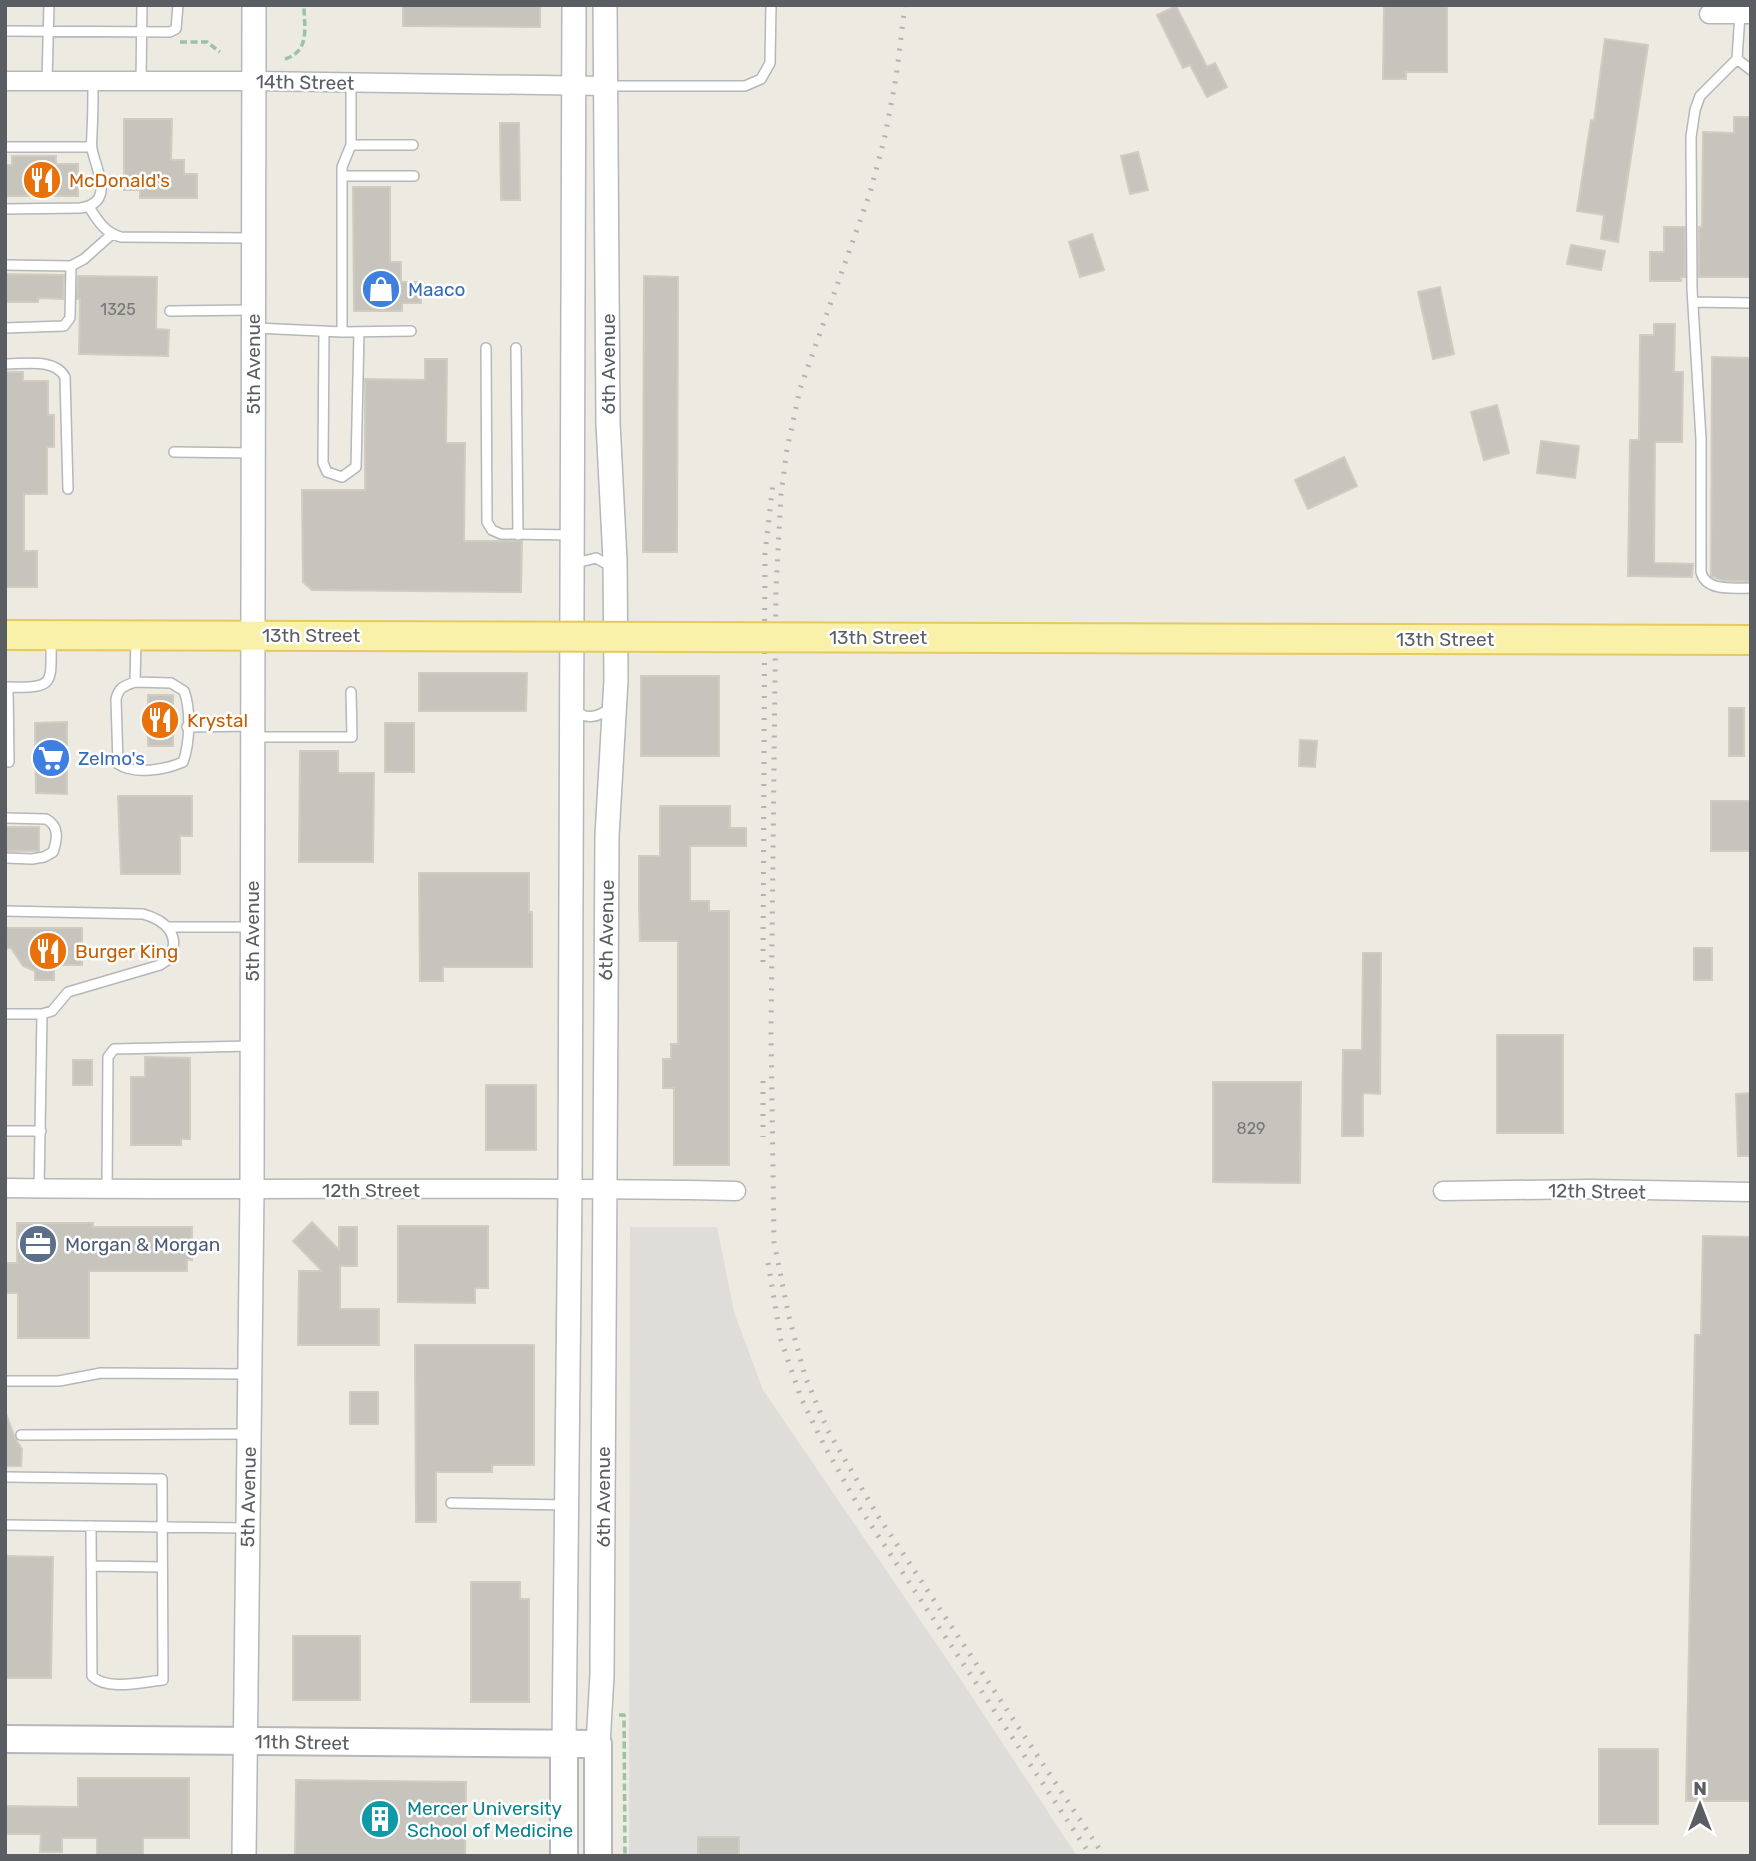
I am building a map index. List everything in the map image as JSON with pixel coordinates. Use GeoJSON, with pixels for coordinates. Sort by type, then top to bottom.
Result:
{"type":"FeatureCollection","features":[{"type":"Feature","properties":{"kind":"main road","name":"13th Street"},"geometry":{"type":"LineString","coordinates":[[5,635],[1751,640]]}},
{"type":"Feature","properties":{"kind":"main road","name":"11th Street"},"geometry":{"type":"LineString","coordinates":[[5,1739],[598,1744]]}},
{"type":"Feature","properties":{"kind":"main road","name":"6th Avenue"},"geometry":{"type":"LineString","coordinates":[[564,1744],[564,1856]]}},
{"type":"Feature","properties":{"kind":"main road","name":"6th Avenue"},"geometry":{"type":"LineString","coordinates":[[598,1744],[598,1856]]}},
{"type":"Feature","properties":{"kind":"street","name":"5th Avenue"},"geometry":{"type":"LineString","coordinates":[[243,1856],[252,1191],[254,5]]}},
{"type":"Feature","properties":{"kind":"street","name":"6th Avenue"},"geometry":{"type":"LineString","coordinates":[[564,1744],[570,1188],[574,5]]}},
{"type":"Feature","properties":{"kind":"street","name":"6th Avenue"},"geometry":{"type":"LineString","coordinates":[[598,1744],[602,1661],[607,836],[614,705],[615,571],[609,461],[605,5]]}},
{"type":"Feature","properties":{"kind":"street"},"geometry":{"type":"LineString","coordinates":[[1709,14],[1745,14]]}},
{"type":"Feature","properties":{"kind":"street","name":"14th Street"},"geometry":{"type":"LineString","coordinates":[[5,81],[606,86]]}},
{"type":"Feature","properties":{"kind":"street","name":"12th Street"},"geometry":{"type":"LineString","coordinates":[[5,1188],[252,1191],[604,1188],[736,1191]]}},
{"type":"Feature","properties":{"kind":"street","name":"12th Street"},"geometry":{"type":"LineString","coordinates":[[1443,1192],[1590,1189],[1751,1192]]}},
{"type":"Feature","properties":{"kind":"lane"},"geometry":{"type":"LineString","coordinates":[[47,81],[49,5]]}},
{"type":"Feature","properties":{"kind":"lane"},"geometry":{"type":"LineString","coordinates":[[141,81],[142,5]]}},
{"type":"Feature","properties":{"kind":"lane"},"geometry":{"type":"LineString","coordinates":[[5,31],[170,33],[176,29],[178,5]]}},
{"type":"Feature","properties":{"kind":"lane"},"geometry":{"type":"LineString","coordinates":[[606,86],[745,86],[761,79],[770,63],[771,5]]}},
{"type":"Feature","properties":{"kind":"lane"},"geometry":{"type":"LineString","coordinates":[[1745,14],[1737,59],[1700,96],[1691,137],[1693,302],[1701,439],[1701,572],[1703,580],[1708,584],[1751,587]]}},
{"type":"Feature","properties":{"kind":"lane"},"geometry":{"type":"LineString","coordinates":[[1737,59],[1751,70]]}},
{"type":"Feature","properties":{"kind":"lane"},"geometry":{"type":"LineString","coordinates":[[89,207],[100,193],[101,182],[91,147],[93,81]]}},
{"type":"Feature","properties":{"kind":"lane"},"geometry":{"type":"LineString","coordinates":[[342,332],[342,167],[351,145],[351,82]]}},
{"type":"Feature","properties":{"kind":"lane"},"geometry":{"type":"LineString","coordinates":[[351,145],[413,145]]}},
{"type":"Feature","properties":{"kind":"lane"},"geometry":{"type":"LineString","coordinates":[[5,147],[91,147]]}},
{"type":"Feature","properties":{"kind":"lane"},"geometry":{"type":"LineString","coordinates":[[342,176],[414,176]]}},
{"type":"Feature","properties":{"kind":"lane"},"geometry":{"type":"LineString","coordinates":[[89,207],[100,225],[111,234],[136,239],[253,238]]}},
{"type":"Feature","properties":{"kind":"lane"},"geometry":{"type":"LineString","coordinates":[[5,209],[89,207]]}},
{"type":"Feature","properties":{"kind":"lane"},"geometry":{"type":"LineString","coordinates":[[5,265],[71,265],[84,259],[111,234]]}},
{"type":"Feature","properties":{"kind":"lane"},"geometry":{"type":"LineString","coordinates":[[5,328],[64,326],[71,318],[71,265]]}},
{"type":"Feature","properties":{"kind":"lane"},"geometry":{"type":"LineString","coordinates":[[1693,302],[1751,303]]}},
{"type":"Feature","properties":{"kind":"lane"},"geometry":{"type":"LineString","coordinates":[[170,311],[253,319],[324,331],[411,331]]}},
{"type":"Feature","properties":{"kind":"lane"},"geometry":{"type":"LineString","coordinates":[[324,331],[323,463],[327,472],[342,477],[356,467],[359,332]]}},
{"type":"Feature","properties":{"kind":"lane"},"geometry":{"type":"LineString","coordinates":[[486,348],[487,522],[492,530],[501,534],[572,535]]}},
{"type":"Feature","properties":{"kind":"lane"},"geometry":{"type":"LineString","coordinates":[[516,348],[518,534]]}},
{"type":"Feature","properties":{"kind":"lane"},"geometry":{"type":"LineString","coordinates":[[5,364],[55,366],[62,370],[65,377],[68,489]]}},
{"type":"Feature","properties":{"kind":"lane"},"geometry":{"type":"LineString","coordinates":[[174,452],[253,453]]}},
{"type":"Feature","properties":{"kind":"lane"},"geometry":{"type":"LineString","coordinates":[[572,572],[580,562],[596,558],[607,562],[615,571]]}},
{"type":"Feature","properties":{"kind":"lane"},"geometry":{"type":"LineString","coordinates":[[9,762],[7,687],[35,688],[49,681],[51,635]]}},
{"type":"Feature","properties":{"kind":"lane"},"geometry":{"type":"LineString","coordinates":[[135,682],[136,635]]}},
{"type":"Feature","properties":{"kind":"lane"},"geometry":{"type":"LineString","coordinates":[[135,682],[171,683],[179,686],[187,699],[186,754],[183,762],[165,769],[132,769],[118,764],[116,699],[122,686],[135,682]]}},
{"type":"Feature","properties":{"kind":"lane"},"geometry":{"type":"LineString","coordinates":[[187,727],[352,737],[351,692]]}},
{"type":"Feature","properties":{"kind":"lane"},"geometry":{"type":"LineString","coordinates":[[572,703],[577,712],[586,717],[595,717],[614,705]]}},
{"type":"Feature","properties":{"kind":"lane"},"geometry":{"type":"LineString","coordinates":[[5,818],[52,822],[56,842],[53,852],[44,857],[5,858]]}},
{"type":"Feature","properties":{"kind":"lane"},"geometry":{"type":"LineString","coordinates":[[5,911],[133,912],[156,918],[169,927],[252,927]]}},
{"type":"Feature","properties":{"kind":"lane"},"geometry":{"type":"LineString","coordinates":[[39,1189],[47,1013],[68,992],[160,965],[169,959],[174,944],[169,927]]}},
{"type":"Feature","properties":{"kind":"lane"},"geometry":{"type":"LineString","coordinates":[[5,1014],[47,1013]]}},
{"type":"Feature","properties":{"kind":"lane"},"geometry":{"type":"LineString","coordinates":[[107,1189],[108,1058],[114,1049],[252,1046]]}},
{"type":"Feature","properties":{"kind":"lane"},"geometry":{"type":"LineString","coordinates":[[5,1131],[41,1131]]}},
{"type":"Feature","properties":{"kind":"lane"},"geometry":{"type":"LineString","coordinates":[[5,1381],[59,1381],[101,1373],[249,1374]]}},
{"type":"Feature","properties":{"kind":"lane"},"geometry":{"type":"LineString","coordinates":[[21,1435],[249,1434]]}},
{"type":"Feature","properties":{"kind":"lane"},"geometry":{"type":"LineString","coordinates":[[5,1477],[162,1479],[163,1680],[113,1684],[98,1682],[92,1676],[91,1526]]}},
{"type":"Feature","properties":{"kind":"lane"},"geometry":{"type":"LineString","coordinates":[[451,1503],[568,1505]]}},
{"type":"Feature","properties":{"kind":"lane"},"geometry":{"type":"LineString","coordinates":[[5,1525],[247,1528]]}},
{"type":"Feature","properties":{"kind":"lane"},"geometry":{"type":"LineString","coordinates":[[91,1566],[162,1567]]}},
{"type":"Feature","properties":{"kind":"path"},"geometry":{"type":"LineString","coordinates":[[285,59],[297,53],[303,46],[304,5]]}},
{"type":"Feature","properties":{"kind":"shaded area"},"geometry":{"type":"Polygon","coordinates":[[[630,1227],[717,1227],[734,1312],[763,1390],[963,1683],[1077,1856],[629,1856],[630,1227]]]}},
{"type":"Feature","properties":{"kind":"building"},"geometry":{"type":"Polygon","coordinates":[[[403,5],[540,5],[540,27],[403,26],[403,5]]]}},
{"type":"Feature","properties":{"kind":"building"},"geometry":{"type":"Polygon","coordinates":[[[1384,5],[1447,5],[1447,72],[1406,72],[1406,79],[1383,79],[1384,5]]]}},
{"type":"Feature","properties":{"kind":"building"},"geometry":{"type":"Polygon","coordinates":[[[1176,6],[1207,67],[1215,63],[1227,87],[1207,97],[1190,65],[1183,68],[1157,15],[1176,6]]]}},
{"type":"Feature","properties":{"kind":"building"},"geometry":{"type":"Polygon","coordinates":[[[1605,39],[1648,45],[1618,242],[1601,239],[1604,215],[1577,211],[1591,120],[1594,121],[1605,39]]]}},
{"type":"Feature","properties":{"kind":"building"},"geometry":{"type":"Polygon","coordinates":[[[1734,117],[1751,117],[1751,277],[1699,277],[1703,132],[1734,133],[1734,117]]]}},
{"type":"Feature","properties":{"kind":"building"},"geometry":{"type":"Polygon","coordinates":[[[124,119],[172,119],[171,160],[184,160],[184,174],[197,174],[197,198],[140,198],[140,190],[124,190],[124,119]]]}},
{"type":"Feature","properties":{"kind":"building"},"geometry":{"type":"Polygon","coordinates":[[[500,123],[519,123],[520,200],[501,200],[500,123]]]}},
{"type":"Feature","properties":{"kind":"building"},"geometry":{"type":"Polygon","coordinates":[[[1138,152],[1148,190],[1130,194],[1121,156],[1138,152]]]}},
{"type":"Feature","properties":{"kind":"building","name":"McDonald's"},"geometry":{"type":"Polygon","coordinates":[[[12,156],[56,156],[56,164],[78,164],[78,196],[5,196],[5,165],[12,165],[12,156]]]}},
{"type":"Feature","properties":{"kind":"building"},"geometry":{"type":"Polygon","coordinates":[[[353,187],[390,187],[390,262],[401,262],[401,282],[421,282],[421,303],[402,303],[402,311],[354,311],[353,187]]]}},
{"type":"Feature","properties":{"kind":"building"},"geometry":{"type":"Polygon","coordinates":[[[1664,227],[1685,227],[1685,277],[1681,277],[1681,281],[1650,281],[1650,252],[1664,252],[1664,227]]]}},
{"type":"Feature","properties":{"kind":"building"},"geometry":{"type":"Polygon","coordinates":[[[1092,234],[1104,270],[1080,277],[1069,242],[1092,234]]]}},
{"type":"Feature","properties":{"kind":"building"},"geometry":{"type":"Polygon","coordinates":[[[1571,245],[1605,251],[1601,270],[1567,264],[1571,245]]]}},
{"type":"Feature","properties":{"kind":"building"},"geometry":{"type":"Polygon","coordinates":[[[5,274],[64,275],[63,299],[38,298],[38,302],[5,302],[5,274]]]}},
{"type":"Feature","properties":{"kind":"building"},"geometry":{"type":"Polygon","coordinates":[[[78,276],[157,277],[156,329],[169,330],[168,356],[79,354],[78,276]]]}},
{"type":"Feature","properties":{"kind":"building"},"geometry":{"type":"Polygon","coordinates":[[[644,276],[678,277],[677,552],[643,552],[644,276]]]}},
{"type":"Feature","properties":{"kind":"building"},"geometry":{"type":"Polygon","coordinates":[[[1440,287],[1454,354],[1433,359],[1418,292],[1440,287]]]}},
{"type":"Feature","properties":{"kind":"building"},"geometry":{"type":"Polygon","coordinates":[[[1654,324],[1675,324],[1674,372],[1683,372],[1682,442],[1655,442],[1654,563],[1693,564],[1692,577],[1628,576],[1630,440],[1639,440],[1640,335],[1654,335],[1654,324]]]}},
{"type":"Feature","properties":{"kind":"building"},"geometry":{"type":"Polygon","coordinates":[[[1712,357],[1751,358],[1751,581],[1723,581],[1711,576],[1712,357]]]}},
{"type":"Feature","properties":{"kind":"building"},"geometry":{"type":"Polygon","coordinates":[[[425,359],[447,359],[446,443],[465,443],[464,541],[522,541],[521,592],[312,590],[303,582],[302,490],[365,490],[365,379],[425,380],[425,359]]]}},
{"type":"Feature","properties":{"kind":"building"},"geometry":{"type":"Polygon","coordinates":[[[5,372],[23,372],[23,381],[48,381],[48,415],[54,415],[54,447],[47,447],[47,494],[24,494],[24,551],[37,551],[37,587],[5,587],[5,372]]]}},
{"type":"Feature","properties":{"kind":"building"},"geometry":{"type":"Polygon","coordinates":[[[1497,405],[1509,453],[1484,460],[1471,412],[1497,405]]]}},
{"type":"Feature","properties":{"kind":"building"},"geometry":{"type":"Polygon","coordinates":[[[1541,441],[1579,446],[1575,478],[1537,473],[1541,441]]]}},
{"type":"Feature","properties":{"kind":"building"},"geometry":{"type":"Polygon","coordinates":[[[1344,457],[1357,486],[1308,509],[1295,480],[1344,457]]]}},
{"type":"Feature","properties":{"kind":"building"},"geometry":{"type":"Polygon","coordinates":[[[419,673],[527,673],[526,711],[419,711],[419,673]]]}},
{"type":"Feature","properties":{"kind":"building"},"geometry":{"type":"Polygon","coordinates":[[[641,676],[719,676],[719,756],[641,756],[641,676]]]}},
{"type":"Feature","properties":{"kind":"building","name":"Krystal"},"geometry":{"type":"Polygon","coordinates":[[[148,695],[173,695],[173,746],[148,746],[148,695]]]}},
{"type":"Feature","properties":{"kind":"building"},"geometry":{"type":"Polygon","coordinates":[[[1729,708],[1744,708],[1744,756],[1729,756],[1729,708]]]}},
{"type":"Feature","properties":{"kind":"building","name":"Zelmo's"},"geometry":{"type":"Polygon","coordinates":[[[67,722],[67,794],[36,793],[35,723],[67,722]]]}},
{"type":"Feature","properties":{"kind":"building"},"geometry":{"type":"Polygon","coordinates":[[[385,723],[414,723],[414,772],[385,772],[385,723]]]}},
{"type":"Feature","properties":{"kind":"building"},"geometry":{"type":"Polygon","coordinates":[[[1300,740],[1317,741],[1315,767],[1299,766],[1300,740]]]}},
{"type":"Feature","properties":{"kind":"building"},"geometry":{"type":"Polygon","coordinates":[[[300,751],[338,751],[338,773],[374,773],[373,862],[299,862],[300,751]]]}},
{"type":"Feature","properties":{"kind":"building"},"geometry":{"type":"Polygon","coordinates":[[[118,796],[192,796],[192,836],[180,836],[180,874],[121,874],[118,796]]]}},
{"type":"Feature","properties":{"kind":"building"},"geometry":{"type":"Polygon","coordinates":[[[1711,801],[1751,801],[1751,851],[1711,851],[1711,801]]]}},
{"type":"Feature","properties":{"kind":"building"},"geometry":{"type":"Polygon","coordinates":[[[660,806],[730,806],[730,828],[746,828],[746,846],[690,846],[690,901],[709,901],[709,911],[729,911],[729,1165],[674,1165],[674,1088],[663,1088],[663,1059],[671,1059],[671,1044],[678,1044],[678,941],[640,941],[639,856],[660,856],[660,806]]]}},
{"type":"Feature","properties":{"kind":"building"},"geometry":{"type":"Polygon","coordinates":[[[5,827],[39,827],[39,851],[5,851],[5,827]]]}},
{"type":"Feature","properties":{"kind":"building"},"geometry":{"type":"Polygon","coordinates":[[[419,873],[529,873],[532,967],[443,967],[443,981],[420,981],[419,873]]]}},
{"type":"Feature","properties":{"kind":"building","name":"Burger King"},"geometry":{"type":"Polygon","coordinates":[[[5,928],[82,928],[82,965],[54,965],[54,980],[35,980],[35,971],[23,966],[11,948],[5,948],[5,928]]]}},
{"type":"Feature","properties":{"kind":"building"},"geometry":{"type":"Polygon","coordinates":[[[1694,948],[1712,948],[1712,980],[1694,980],[1694,948]]]}},
{"type":"Feature","properties":{"kind":"building"},"geometry":{"type":"Polygon","coordinates":[[[1363,953],[1381,953],[1380,1094],[1363,1093],[1363,1136],[1342,1136],[1343,1050],[1362,1050],[1363,953]]]}},
{"type":"Feature","properties":{"kind":"building"},"geometry":{"type":"Polygon","coordinates":[[[1497,1035],[1563,1035],[1563,1133],[1497,1133],[1497,1035]]]}},
{"type":"Feature","properties":{"kind":"building"},"geometry":{"type":"Polygon","coordinates":[[[145,1057],[190,1058],[190,1139],[181,1139],[181,1145],[131,1145],[131,1077],[145,1077],[145,1057]]]}},
{"type":"Feature","properties":{"kind":"building"},"geometry":{"type":"Polygon","coordinates":[[[73,1060],[92,1060],[92,1085],[73,1085],[73,1060]]]}},
{"type":"Feature","properties":{"kind":"building"},"geometry":{"type":"Polygon","coordinates":[[[1213,1082],[1301,1082],[1300,1183],[1213,1182],[1213,1082]]]}},
{"type":"Feature","properties":{"kind":"building"},"geometry":{"type":"Polygon","coordinates":[[[486,1085],[536,1085],[536,1150],[486,1150],[486,1085]]]}},
{"type":"Feature","properties":{"kind":"building"},"geometry":{"type":"Polygon","coordinates":[[[1751,1093],[1751,1156],[1738,1156],[1736,1094],[1751,1093]]]}},
{"type":"Feature","properties":{"kind":"building"},"geometry":{"type":"Polygon","coordinates":[[[312,1222],[339,1250],[339,1227],[357,1227],[357,1266],[340,1266],[340,1309],[379,1309],[379,1345],[298,1345],[299,1271],[322,1271],[293,1241],[312,1222]]]}},
{"type":"Feature","properties":{"kind":"building"},"geometry":{"type":"Polygon","coordinates":[[[17,1223],[93,1223],[93,1227],[192,1227],[192,1260],[187,1260],[187,1271],[89,1271],[89,1338],[18,1338],[18,1293],[5,1293],[5,1263],[17,1263],[17,1223]]]}},
{"type":"Feature","properties":{"kind":"building"},"geometry":{"type":"Polygon","coordinates":[[[398,1226],[488,1226],[488,1288],[475,1288],[475,1303],[398,1302],[398,1226]]]}},
{"type":"Feature","properties":{"kind":"building"},"geometry":{"type":"Polygon","coordinates":[[[1703,1236],[1751,1237],[1751,1801],[1686,1801],[1695,1335],[1701,1335],[1703,1236]]]}},
{"type":"Feature","properties":{"kind":"building"},"geometry":{"type":"Polygon","coordinates":[[[415,1345],[534,1345],[534,1465],[492,1465],[492,1472],[436,1472],[436,1522],[416,1522],[415,1345]]]}},
{"type":"Feature","properties":{"kind":"building"},"geometry":{"type":"Polygon","coordinates":[[[350,1392],[378,1392],[378,1424],[350,1424],[350,1392]]]}},
{"type":"Feature","properties":{"kind":"building"},"geometry":{"type":"Polygon","coordinates":[[[5,1411],[22,1449],[21,1466],[5,1466],[5,1411]]]}},
{"type":"Feature","properties":{"kind":"building"},"geometry":{"type":"Polygon","coordinates":[[[5,1556],[53,1557],[51,1678],[5,1678],[5,1556]]]}},
{"type":"Feature","properties":{"kind":"building"},"geometry":{"type":"Polygon","coordinates":[[[471,1582],[520,1582],[520,1599],[529,1599],[529,1702],[471,1702],[471,1582]]]}},
{"type":"Feature","properties":{"kind":"building"},"geometry":{"type":"Polygon","coordinates":[[[293,1636],[360,1636],[360,1700],[293,1700],[293,1636]]]}},
{"type":"Feature","properties":{"kind":"building"},"geometry":{"type":"Polygon","coordinates":[[[1599,1749],[1658,1749],[1658,1824],[1599,1824],[1599,1749]]]}},
{"type":"Feature","properties":{"kind":"building"},"geometry":{"type":"Polygon","coordinates":[[[78,1778],[189,1778],[189,1838],[143,1838],[143,1856],[97,1856],[97,1838],[62,1838],[62,1852],[40,1852],[41,1834],[5,1834],[5,1806],[78,1807],[78,1778]]]}},
{"type":"Feature","properties":{"kind":"building","name":"Mercer University School of Medicine"},"geometry":{"type":"Polygon","coordinates":[[[296,1780],[466,1782],[465,1856],[295,1856],[296,1780]]]}},
{"type":"Feature","properties":{"kind":"building"},"geometry":{"type":"Polygon","coordinates":[[[698,1837],[739,1837],[739,1856],[698,1856],[698,1837]]]}},
{"type":"Feature","properties":{"kind":"railway"},"geometry":{"type":"LineString","coordinates":[[905,5],[896,78],[885,136],[870,193],[800,389],[787,449],[781,494],[776,589],[771,1031],[774,1242],[789,1317],[805,1376],[828,1431],[878,1516],[1104,1856]]}},
{"type":"Feature","properties":{"kind":"railway"},"geometry":{"type":"LineString","coordinates":[[763,962],[765,554],[773,483]]}},
{"type":"Feature","properties":{"kind":"railway"},"geometry":{"type":"LineString","coordinates":[[763,1081],[763,1137]]}},
{"type":"Feature","properties":{"kind":"railway"},"geometry":{"type":"LineString","coordinates":[[768,1263],[781,1340],[801,1398],[824,1445],[859,1507],[1091,1856]]}},
{"type":"Feature","properties":{"kind":"place","name":"McDonald's"},"geometry":{"type":"Point","coordinates":[42,180]}},
{"type":"Feature","properties":{"kind":"place","name":"Maaco"},"geometry":{"type":"Point","coordinates":[381,289]}},
{"type":"Feature","properties":{"kind":"place","name":"Krystal"},"geometry":{"type":"Point","coordinates":[160,720]}},
{"type":"Feature","properties":{"kind":"place","name":"Zelmo's"},"geometry":{"type":"Point","coordinates":[51,758]}},
{"type":"Feature","properties":{"kind":"place","name":"Burger King"},"geometry":{"type":"Point","coordinates":[48,951]}},
{"type":"Feature","properties":{"kind":"place","name":"Morgan & Morgan"},"geometry":{"type":"Point","coordinates":[38,1244]}},
{"type":"Feature","properties":{"kind":"place","name":"Mercer University School of Medicine"},"geometry":{"type":"Point","coordinates":[380,1819]}}]}
